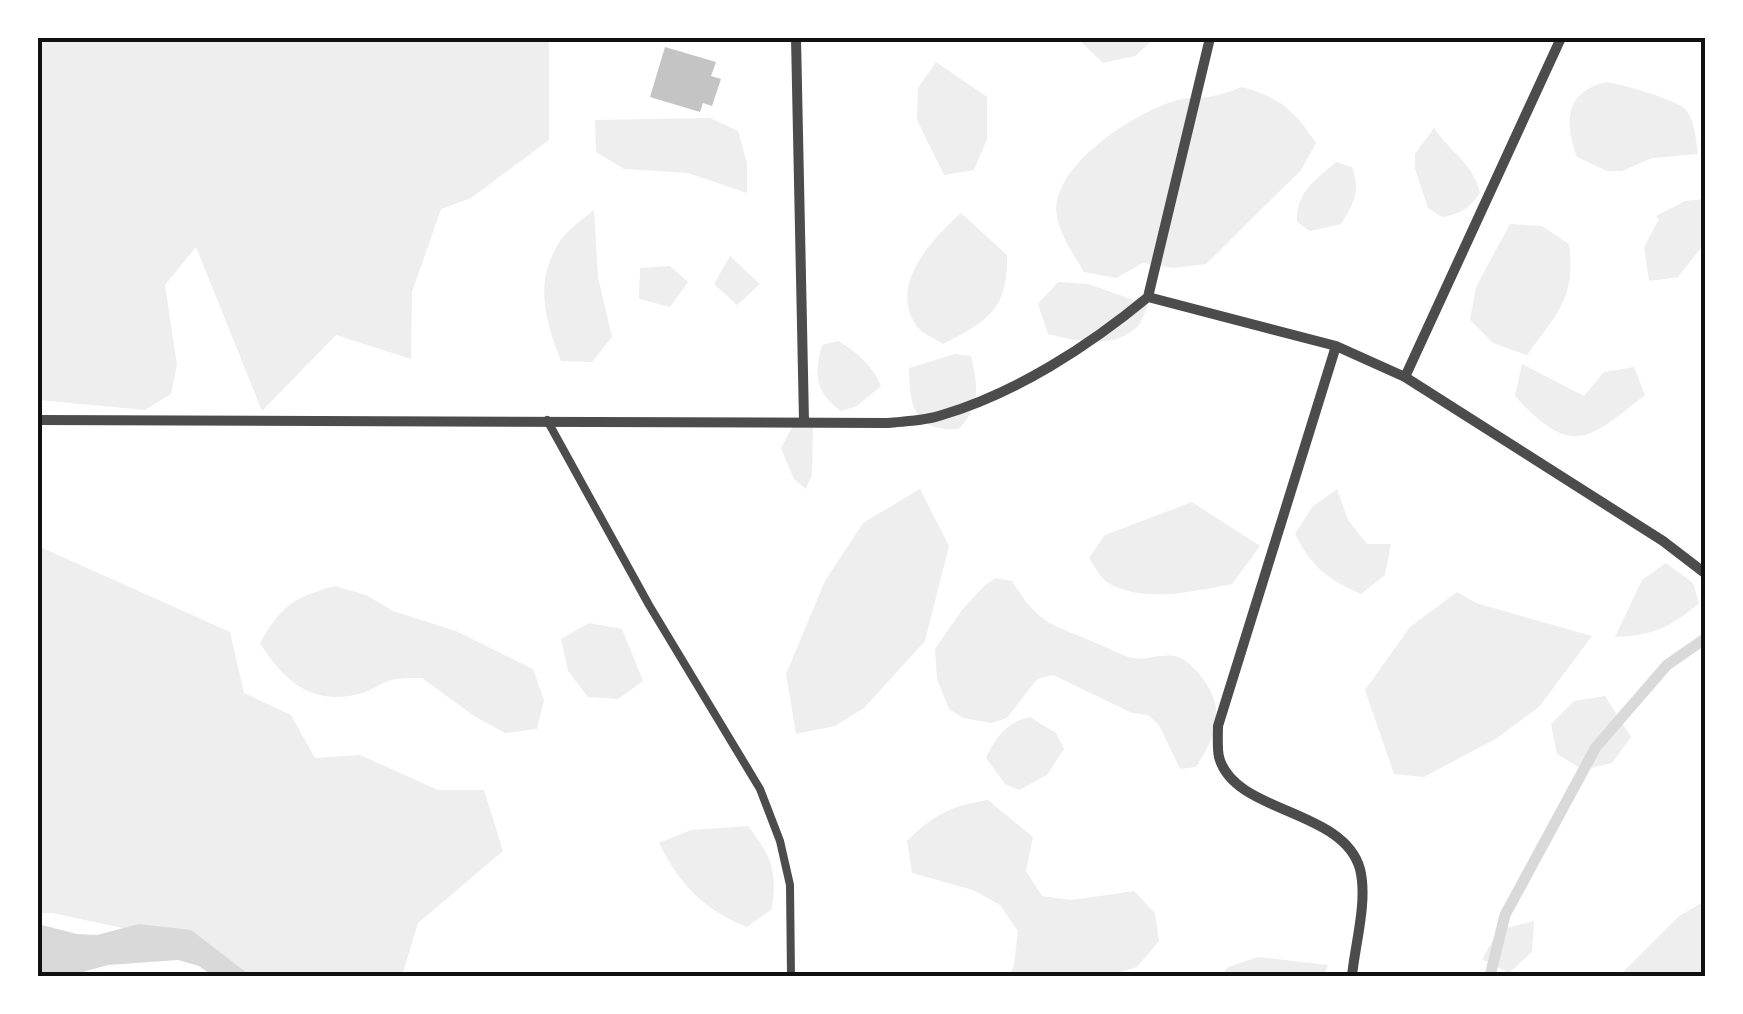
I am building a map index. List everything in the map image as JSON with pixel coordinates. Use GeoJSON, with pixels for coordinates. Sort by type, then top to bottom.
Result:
{"type":"FeatureCollection","features":[{"type":"Feature","properties":{"kind":"street"},"geometry":{"type":"LineString","coordinates":[[796,38],[804,421]]}},
{"type":"Feature","properties":{"kind":"street"},"geometry":{"type":"LineString","coordinates":[[38,420],[888,423],[940,416],[1014,385],[1112,327],[1148,297],[1210,38]]}},
{"type":"Feature","properties":{"kind":"street"},"geometry":{"type":"LineString","coordinates":[[1405,377],[1561,38]]}},
{"type":"Feature","properties":{"kind":"street"},"geometry":{"type":"LineString","coordinates":[[1148,297],[1336,346],[1405,377],[1663,541],[1706,574]]}},
{"type":"Feature","properties":{"kind":"street"},"geometry":{"type":"LineString","coordinates":[[1336,346],[1218,726],[1219,756],[1240,788],[1317,825],[1342,842],[1359,866],[1362,891],[1352,976]]}},
{"type":"Feature","properties":{"kind":"lane"},"geometry":{"type":"LineString","coordinates":[[547,420],[649,605],[760,789],[780,841],[790,885],[791,976]]}},
{"type":"Feature","properties":{"kind":"shaded area"},"geometry":{"type":"Polygon","coordinates":[[[38,38],[549,38],[549,140],[471,198],[441,209],[412,292],[411,359],[336,335],[262,411],[196,247],[165,285],[177,365],[171,394],[145,410],[38,400],[38,38]]]}},
{"type":"Feature","properties":{"kind":"shaded area"},"geometry":{"type":"Polygon","coordinates":[[[1077,38],[1155,38],[1135,56],[1103,63],[1077,38]]]}},
{"type":"Feature","properties":{"kind":"shaded area"},"geometry":{"type":"Polygon","coordinates":[[[936,62],[987,97],[987,139],[974,170],[944,175],[917,120],[918,88],[936,62]]]}},
{"type":"Feature","properties":{"kind":"shaded area"},"geometry":{"type":"Polygon","coordinates":[[[1607,82],[1659,96],[1684,108],[1693,124],[1698,154],[1652,158],[1622,171],[1607,171],[1577,157],[1570,131],[1571,109],[1583,92],[1607,82]]]}},
{"type":"Feature","properties":{"kind":"shaded area"},"geometry":{"type":"Polygon","coordinates":[[[1242,87],[1277,101],[1316,143],[1301,170],[1206,264],[1174,268],[1143,263],[1116,278],[1084,272],[1057,217],[1058,198],[1066,179],[1081,160],[1143,114],[1182,99],[1209,97],[1242,87]]]}},
{"type":"Feature","properties":{"kind":"shaded area"},"geometry":{"type":"Polygon","coordinates":[[[710,118],[738,131],[747,163],[747,193],[688,173],[624,169],[596,152],[595,120],[710,118]]]}},
{"type":"Feature","properties":{"kind":"shaded area"},"geometry":{"type":"Polygon","coordinates":[[[1434,128],[1467,166],[1480,193],[1464,209],[1442,217],[1428,208],[1415,169],[1415,154],[1434,128]]]}},
{"type":"Feature","properties":{"kind":"shaded area"},"geometry":{"type":"Polygon","coordinates":[[[1336,162],[1352,167],[1356,184],[1353,203],[1341,224],[1310,231],[1297,222],[1300,202],[1309,187],[1336,162]]]}},
{"type":"Feature","properties":{"kind":"shaded area"},"geometry":{"type":"Polygon","coordinates":[[[1705,199],[1705,243],[1678,277],[1649,281],[1644,247],[1659,219],[1656,216],[1685,201],[1705,199]]]}},
{"type":"Feature","properties":{"kind":"shaded area"},"geometry":{"type":"Polygon","coordinates":[[[594,210],[598,277],[612,337],[592,362],[561,361],[546,314],[548,268],[563,237],[594,210]]]}},
{"type":"Feature","properties":{"kind":"shaded area"},"geometry":{"type":"Polygon","coordinates":[[[961,213],[1007,255],[1004,288],[984,320],[943,344],[916,325],[907,294],[927,249],[961,213]]]}},
{"type":"Feature","properties":{"kind":"shaded area"},"geometry":{"type":"Polygon","coordinates":[[[1510,224],[1542,226],[1569,244],[1567,292],[1527,355],[1493,343],[1470,320],[1476,287],[1510,224]]]}},
{"type":"Feature","properties":{"kind":"shaded area"},"geometry":{"type":"Polygon","coordinates":[[[730,256],[760,284],[737,305],[714,284],[730,256]]]}},
{"type":"Feature","properties":{"kind":"shaded area"},"geometry":{"type":"Polygon","coordinates":[[[670,266],[688,282],[670,307],[639,299],[640,268],[670,266]]]}},
{"type":"Feature","properties":{"kind":"shaded area"},"geometry":{"type":"Polygon","coordinates":[[[1058,282],[1088,284],[1148,305],[1139,325],[1117,339],[1094,342],[1048,334],[1038,304],[1058,282]]]}},
{"type":"Feature","properties":{"kind":"shaded area"},"geometry":{"type":"Polygon","coordinates":[[[838,341],[864,360],[881,386],[857,406],[841,411],[821,390],[818,374],[822,345],[838,341]]]}},
{"type":"Feature","properties":{"kind":"shaded area"},"geometry":{"type":"Polygon","coordinates":[[[955,354],[971,356],[976,386],[974,403],[959,429],[944,429],[923,421],[917,414],[909,368],[955,354]]]}},
{"type":"Feature","properties":{"kind":"shaded area"},"geometry":{"type":"Polygon","coordinates":[[[1522,364],[1584,396],[1604,372],[1634,367],[1645,395],[1593,432],[1566,435],[1535,416],[1515,396],[1522,364]]]}},
{"type":"Feature","properties":{"kind":"shaded area"},"geometry":{"type":"Polygon","coordinates":[[[797,418],[813,427],[812,475],[806,489],[794,479],[781,448],[797,418]]]}},
{"type":"Feature","properties":{"kind":"shaded area"},"geometry":{"type":"Polygon","coordinates":[[[920,489],[949,546],[925,641],[864,708],[835,726],[796,734],[786,674],[825,581],[863,523],[920,489]]]}},
{"type":"Feature","properties":{"kind":"shaded area"},"geometry":{"type":"Polygon","coordinates":[[[1337,489],[1348,520],[1367,544],[1391,544],[1385,575],[1361,594],[1322,571],[1295,534],[1312,507],[1337,489]]]}},
{"type":"Feature","properties":{"kind":"shaded area"},"geometry":{"type":"Polygon","coordinates":[[[1192,502],[1260,546],[1232,584],[1154,594],[1123,589],[1102,578],[1089,558],[1105,535],[1192,502]]]}},
{"type":"Feature","properties":{"kind":"shaded area"},"geometry":{"type":"Polygon","coordinates":[[[38,546],[230,632],[244,693],[291,715],[315,758],[360,755],[438,790],[484,790],[503,851],[418,923],[402,976],[253,976],[165,937],[38,913],[38,546]]]}},
{"type":"Feature","properties":{"kind":"shaded area"},"geometry":{"type":"Polygon","coordinates":[[[1666,563],[1693,583],[1699,603],[1660,629],[1615,637],[1642,580],[1666,563]]]}},
{"type":"Feature","properties":{"kind":"shaded area"},"geometry":{"type":"Polygon","coordinates":[[[996,578],[1012,581],[1030,607],[1057,627],[1132,658],[1172,656],[1191,665],[1209,688],[1216,711],[1214,733],[1196,767],[1180,769],[1159,725],[1148,715],[1132,713],[1053,675],[1037,679],[1007,718],[991,723],[963,718],[949,709],[937,679],[935,649],[962,610],[996,578]]]}},
{"type":"Feature","properties":{"kind":"shaded area"},"geometry":{"type":"Polygon","coordinates":[[[335,586],[366,595],[393,611],[456,631],[533,669],[544,700],[537,729],[505,733],[422,678],[391,680],[346,697],[315,694],[302,688],[280,670],[260,643],[290,605],[335,586]]]}},
{"type":"Feature","properties":{"kind":"shaded area"},"geometry":{"type":"Polygon","coordinates":[[[1457,592],[1476,603],[1592,636],[1539,707],[1497,738],[1424,777],[1394,774],[1365,690],[1410,627],[1457,592]]]}},
{"type":"Feature","properties":{"kind":"shaded area"},"geometry":{"type":"Polygon","coordinates":[[[589,623],[622,629],[643,681],[618,699],[588,697],[568,671],[561,639],[589,623]]]}},
{"type":"Feature","properties":{"kind":"shaded area"},"geometry":{"type":"Polygon","coordinates":[[[1605,696],[1631,737],[1612,763],[1583,770],[1557,754],[1551,724],[1574,701],[1605,696]]]}},
{"type":"Feature","properties":{"kind":"shaded area"},"geometry":{"type":"Polygon","coordinates":[[[1030,717],[1056,733],[1064,749],[1047,775],[1019,790],[1005,784],[986,758],[1003,732],[1030,717]]]}},
{"type":"Feature","properties":{"kind":"shaded area"},"geometry":{"type":"Polygon","coordinates":[[[988,800],[1033,837],[1026,871],[1042,896],[1072,900],[1134,891],[1155,913],[1159,941],[1137,967],[1108,976],[1009,976],[1018,931],[1000,905],[973,890],[912,873],[907,841],[943,813],[988,800]]]}},
{"type":"Feature","properties":{"kind":"shaded area"},"geometry":{"type":"Polygon","coordinates":[[[748,826],[763,847],[774,884],[772,909],[747,927],[718,913],[695,894],[659,843],[691,830],[748,826]]]}},
{"type":"Feature","properties":{"kind":"shaded area"},"geometry":{"type":"Polygon","coordinates":[[[1705,901],[1705,976],[1619,976],[1679,916],[1705,901]]]}},
{"type":"Feature","properties":{"kind":"shaded area"},"geometry":{"type":"Polygon","coordinates":[[[1534,921],[1532,952],[1509,973],[1482,959],[1499,930],[1534,921]]]}},
{"type":"Feature","properties":{"kind":"shaded area"},"geometry":{"type":"Polygon","coordinates":[[[38,924],[97,935],[139,924],[191,930],[251,976],[213,976],[199,966],[178,960],[108,965],[68,976],[38,974],[38,924]]]}},
{"type":"Feature","properties":{"kind":"shaded area"},"geometry":{"type":"Polygon","coordinates":[[[1258,957],[1328,965],[1324,976],[1221,976],[1228,967],[1258,957]]]}},
{"type":"Feature","properties":{"kind":"building"},"geometry":{"type":"Polygon","coordinates":[[[665,47],[716,62],[711,76],[721,79],[712,106],[703,103],[700,112],[650,97],[665,47]]]}},
{"type":"Feature","properties":{"kind":"waterway"},"geometry":{"type":"LineString","coordinates":[[1490,976],[1505,915],[1596,747],[1667,665],[1706,638]]}}]}
